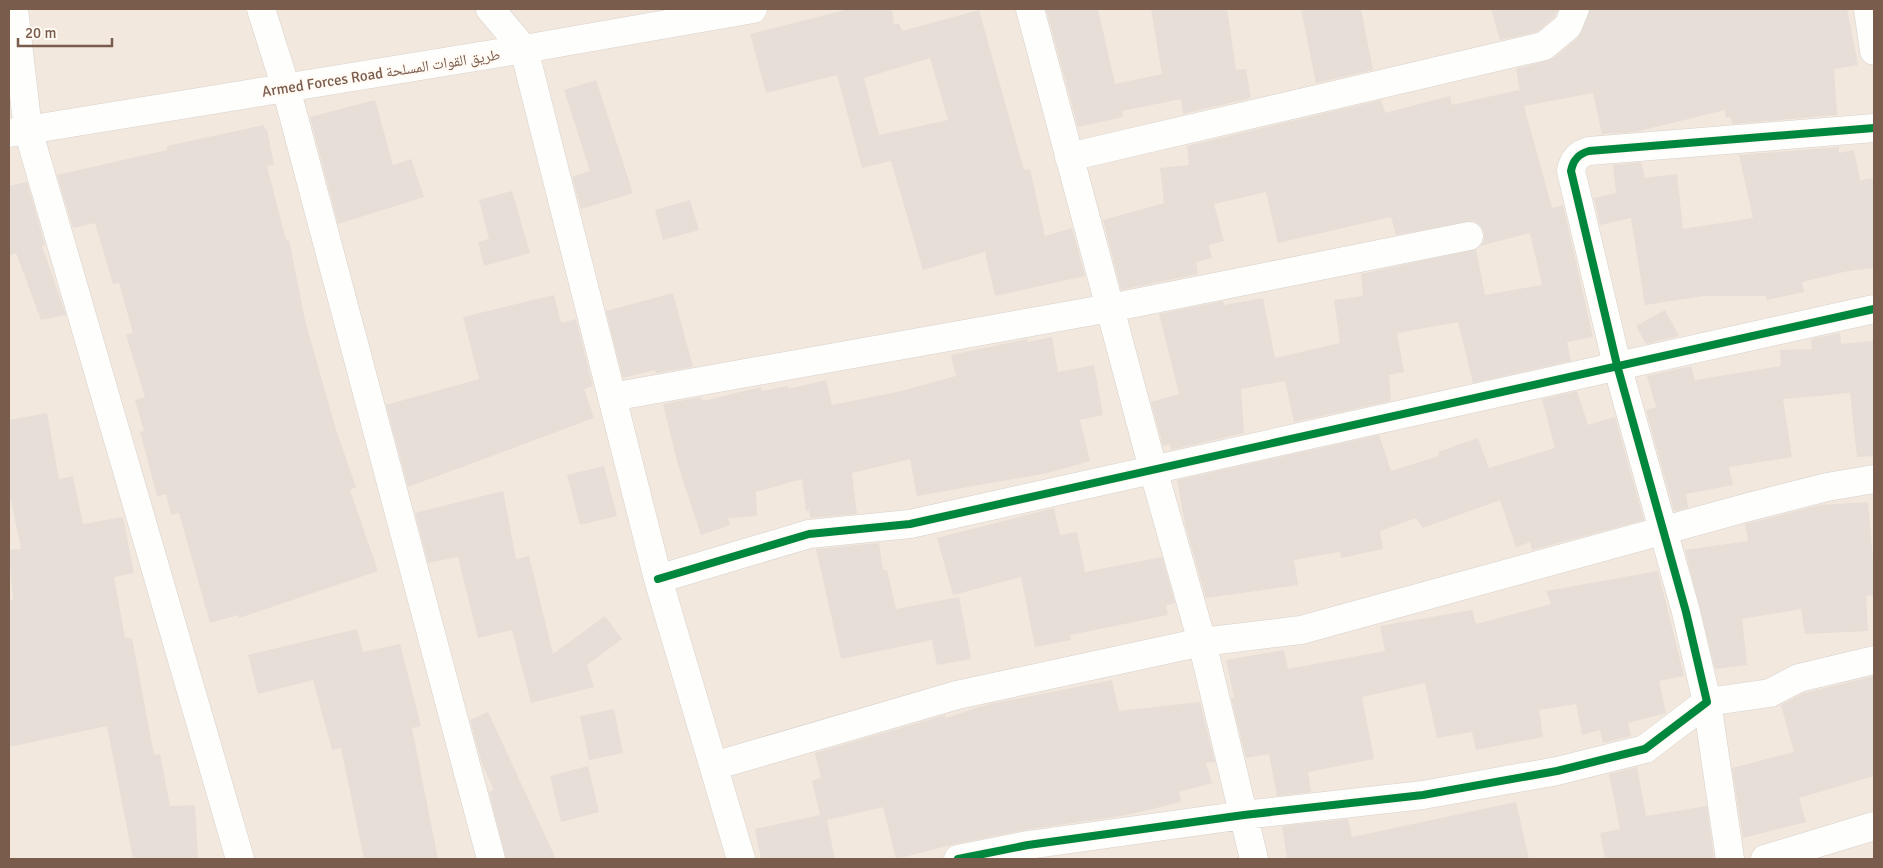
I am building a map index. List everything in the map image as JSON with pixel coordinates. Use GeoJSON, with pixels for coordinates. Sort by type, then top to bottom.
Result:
{"type":"FeatureCollection","features":[{"type":"Feature","properties":{"kind":"street"},"geometry":{"type":"LineString","coordinates":[[14,9],[18,131],[240,859]]}},
{"type":"Feature","properties":{"kind":"street"},"geometry":{"type":"LineString","coordinates":[[261,9],[286,88],[491,859]]}},
{"type":"Feature","properties":{"kind":"street"},"geometry":{"type":"LineString","coordinates":[[490,9],[524,50],[658,579],[741,859]]}},
{"type":"Feature","properties":{"kind":"street","name":"Armed Forces Road طريق القوات المسلحة"},"geometry":{"type":"LineString","coordinates":[[18,131],[524,50],[753,9]]}},
{"type":"Feature","properties":{"kind":"street"},"geometry":{"type":"LineString","coordinates":[[1030,9],[1153,469],[1202,642],[1254,859]]}},
{"type":"Feature","properties":{"kind":"street"},"geometry":{"type":"LineString","coordinates":[[1069,156],[1544,46],[1568,26],[1575,9]]}},
{"type":"Feature","properties":{"kind":"street"},"geometry":{"type":"LineString","coordinates":[[1868,9],[1874,51]]}},
{"type":"Feature","properties":{"kind":"street"},"geometry":{"type":"LineString","coordinates":[[1730,859],[1707,702],[1686,612],[1617,365],[1571,171],[1572,165],[1581,153],[1874,128]]}},
{"type":"Feature","properties":{"kind":"street"},"geometry":{"type":"LineString","coordinates":[[612,397],[1110,308],[1469,236]]}},
{"type":"Feature","properties":{"kind":"street"},"geometry":{"type":"LineString","coordinates":[[658,579],[809,534],[910,524],[1874,309]]}},
{"type":"Feature","properties":{"kind":"street"},"geometry":{"type":"LineString","coordinates":[[714,766],[957,695],[1202,642],[1301,630],[1826,487],[1874,479]]}},
{"type":"Feature","properties":{"kind":"street"},"geometry":{"type":"LineString","coordinates":[[958,859],[1028,845],[1244,815],[1423,795],[1566,769],[1644,750],[1707,702],[1770,693],[1799,678],[1874,660]]}},
{"type":"Feature","properties":{"kind":"street"},"geometry":{"type":"LineString","coordinates":[[1765,859],[1874,826]]}},
{"type":"Feature","properties":{"kind":"shaded area"},"geometry":{"type":"Polygon","coordinates":[[[9,9],[1874,9],[1874,859],[9,859],[9,9]]]}},
{"type":"Feature","properties":{"kind":"building"},"geometry":{"type":"Polygon","coordinates":[[[849,9],[892,9],[894,25],[899,23],[902,31],[979,10],[1024,170],[1030,169],[1045,236],[1072,228],[1085,276],[995,296],[985,252],[923,270],[891,161],[862,168],[837,75],[766,93],[750,34],[849,9]],[[930,58],[864,78],[879,135],[948,120],[930,58]]]}},
{"type":"Feature","properties":{"kind":"building"},"geometry":{"type":"Polygon","coordinates":[[[1046,9],[1098,9],[1115,84],[1162,74],[1151,9],[1227,9],[1236,70],[1246,69],[1251,98],[1183,114],[1181,99],[1122,111],[1123,117],[1078,127],[1046,9]]]}},
{"type":"Feature","properties":{"kind":"building"},"geometry":{"type":"Polygon","coordinates":[[[1301,9],[1361,9],[1373,70],[1316,83],[1301,9]]]}},
{"type":"Feature","properties":{"kind":"building"},"geometry":{"type":"Polygon","coordinates":[[[1491,9],[1558,9],[1555,16],[1537,32],[1500,40],[1491,9]]]}},
{"type":"Feature","properties":{"kind":"building"},"geometry":{"type":"Polygon","coordinates":[[[1590,9],[1847,9],[1858,65],[1834,69],[1837,115],[1732,124],[1731,117],[1726,118],[1725,110],[1635,132],[1602,134],[1593,93],[1524,106],[1552,208],[1563,205],[1593,337],[1567,342],[1571,361],[1473,383],[1458,322],[1397,333],[1404,372],[1389,375],[1391,401],[1294,422],[1285,381],[1241,389],[1244,433],[1171,450],[1170,444],[1163,446],[1151,402],[1179,394],[1159,314],[1223,301],[1224,305],[1263,298],[1275,358],[1340,343],[1334,300],[1363,296],[1361,274],[1476,249],[1485,295],[1542,285],[1530,233],[1480,246],[1484,241],[1484,232],[1480,225],[1474,221],[1396,235],[1391,217],[1278,243],[1266,192],[1214,204],[1224,241],[1209,245],[1212,258],[1196,262],[1198,274],[1121,290],[1103,220],[1164,203],[1160,168],[1189,165],[1187,146],[1381,100],[1385,113],[1450,96],[1452,105],[1519,90],[1521,97],[1516,69],[1554,58],[1578,38],[1590,9]]]}},
{"type":"Feature","properties":{"kind":"building"},"geometry":{"type":"Polygon","coordinates":[[[596,80],[633,193],[581,209],[572,177],[590,171],[564,90],[596,80]]]}},
{"type":"Feature","properties":{"kind":"building"},"geometry":{"type":"Polygon","coordinates":[[[375,100],[393,165],[411,159],[424,197],[338,224],[310,117],[375,100]]]}},
{"type":"Feature","properties":{"kind":"building"},"geometry":{"type":"Polygon","coordinates":[[[264,125],[265,129],[267,129],[274,165],[267,166],[286,240],[289,240],[305,320],[336,430],[356,487],[350,490],[378,571],[239,618],[238,615],[210,623],[179,513],[171,515],[166,494],[157,496],[140,432],[144,431],[135,400],[145,397],[126,335],[133,333],[119,283],[113,284],[95,223],[73,228],[57,175],[167,150],[167,146],[264,125]]]}},
{"type":"Feature","properties":{"kind":"building"},"geometry":{"type":"Polygon","coordinates":[[[1839,147],[1839,153],[1854,150],[1860,180],[1874,178],[1874,268],[1848,271],[1802,282],[1804,292],[1767,300],[1766,296],[1704,296],[1645,305],[1631,218],[1600,225],[1594,198],[1616,193],[1613,165],[1641,162],[1645,178],[1677,174],[1683,229],[1753,218],[1739,155],[1839,147]]]}},
{"type":"Feature","properties":{"kind":"building"},"geometry":{"type":"Polygon","coordinates":[[[27,182],[45,245],[42,246],[66,315],[41,320],[16,253],[9,256],[9,186],[27,182]]]}},
{"type":"Feature","properties":{"kind":"building"},"geometry":{"type":"Polygon","coordinates":[[[512,191],[530,253],[484,266],[478,242],[489,239],[479,200],[512,191]]]}},
{"type":"Feature","properties":{"kind":"building"},"geometry":{"type":"Polygon","coordinates":[[[690,200],[699,230],[663,240],[655,210],[690,200]]]}},
{"type":"Feature","properties":{"kind":"building"},"geometry":{"type":"Polygon","coordinates":[[[673,293],[693,367],[656,373],[655,370],[623,378],[606,311],[673,293]]]}},
{"type":"Feature","properties":{"kind":"building"},"geometry":{"type":"Polygon","coordinates":[[[554,295],[561,323],[576,319],[593,386],[584,389],[594,418],[408,487],[386,405],[479,379],[463,317],[554,295]]]}},
{"type":"Feature","properties":{"kind":"building"},"geometry":{"type":"Polygon","coordinates":[[[1665,310],[1679,336],[1646,344],[1636,326],[1665,310]]]}},
{"type":"Feature","properties":{"kind":"building"},"geometry":{"type":"Polygon","coordinates":[[[1840,333],[1841,344],[1873,341],[1874,456],[1857,457],[1850,393],[1783,399],[1792,457],[1729,467],[1733,485],[1686,494],[1688,508],[1674,511],[1646,410],[1656,407],[1647,376],[1691,366],[1695,380],[1781,366],[1780,350],[1812,349],[1811,339],[1840,333]]]}},
{"type":"Feature","properties":{"kind":"building"},"geometry":{"type":"Polygon","coordinates":[[[1052,337],[1058,372],[1094,365],[1103,415],[1080,420],[1090,461],[1048,473],[917,496],[910,459],[852,473],[857,514],[810,518],[809,510],[806,511],[802,479],[756,492],[757,516],[728,518],[730,525],[701,535],[678,465],[663,404],[701,397],[703,401],[761,387],[762,391],[788,386],[788,389],[826,380],[832,405],[897,392],[956,376],[951,355],[1027,339],[1028,342],[1052,337]]]}},
{"type":"Feature","properties":{"kind":"building"},"geometry":{"type":"Polygon","coordinates":[[[1577,391],[1588,425],[1615,417],[1644,520],[1532,550],[1530,542],[1516,547],[1500,500],[1423,528],[1416,518],[1380,531],[1383,549],[1341,558],[1340,552],[1294,560],[1298,585],[1206,598],[1185,524],[1177,480],[1379,435],[1391,471],[1439,456],[1438,452],[1478,438],[1489,468],[1555,448],[1542,399],[1577,391]]]}},
{"type":"Feature","properties":{"kind":"building"},"geometry":{"type":"Polygon","coordinates":[[[47,413],[59,479],[73,476],[83,524],[123,517],[134,573],[114,577],[125,638],[132,638],[154,755],[160,754],[170,806],[195,805],[198,859],[133,859],[107,726],[9,747],[9,601],[13,600],[9,550],[21,549],[9,491],[9,420],[47,413]]]}},
{"type":"Feature","properties":{"kind":"building"},"geometry":{"type":"Polygon","coordinates":[[[604,466],[617,516],[580,525],[567,475],[604,466]]]}},
{"type":"Feature","properties":{"kind":"building"},"geometry":{"type":"Polygon","coordinates":[[[503,491],[516,559],[529,556],[553,654],[605,616],[622,639],[587,665],[594,687],[531,703],[512,630],[478,638],[458,557],[428,563],[415,513],[503,491]]]}},
{"type":"Feature","properties":{"kind":"building"},"geometry":{"type":"Polygon","coordinates":[[[1868,502],[1874,571],[1874,595],[1866,596],[1868,631],[1805,634],[1801,609],[1742,619],[1747,665],[1715,669],[1685,550],[1748,541],[1745,524],[1820,505],[1868,502]]]}},
{"type":"Feature","properties":{"kind":"building"},"geometry":{"type":"Polygon","coordinates":[[[1054,508],[1060,535],[1077,532],[1085,572],[1162,557],[1175,603],[1166,605],[1168,615],[1070,635],[1071,640],[1035,647],[1021,577],[953,595],[937,538],[1054,508]]]}},
{"type":"Feature","properties":{"kind":"building"},"geometry":{"type":"Polygon","coordinates":[[[879,543],[883,570],[887,570],[896,609],[959,597],[971,659],[937,665],[932,640],[841,659],[816,549],[879,543]]]}},
{"type":"Feature","properties":{"kind":"building"},"geometry":{"type":"Polygon","coordinates":[[[1658,571],[1684,676],[1659,681],[1666,713],[1628,723],[1631,736],[1603,743],[1600,730],[1582,735],[1576,704],[1539,710],[1543,737],[1476,750],[1472,732],[1437,738],[1425,683],[1362,697],[1374,759],[1308,772],[1311,792],[1277,796],[1269,754],[1246,758],[1231,698],[1234,698],[1226,660],[1284,650],[1288,669],[1385,651],[1380,626],[1472,610],[1476,624],[1551,604],[1546,591],[1658,571]]]}},
{"type":"Feature","properties":{"kind":"building"},"geometry":{"type":"Polygon","coordinates":[[[357,629],[363,652],[400,644],[421,726],[412,728],[438,859],[364,859],[341,748],[332,750],[313,680],[258,694],[248,655],[357,629]]]}},
{"type":"Feature","properties":{"kind":"building"},"geometry":{"type":"Polygon","coordinates":[[[1874,676],[1874,776],[1799,798],[1806,822],[1743,838],[1732,768],[1794,752],[1781,705],[1804,693],[1874,676]]]}},
{"type":"Feature","properties":{"kind":"building"},"geometry":{"type":"Polygon","coordinates":[[[1112,680],[1119,711],[1200,702],[1215,762],[1206,763],[1212,783],[1179,792],[1181,802],[1127,815],[1025,830],[955,844],[896,859],[883,807],[827,820],[835,859],[761,859],[755,829],[820,815],[812,781],[821,778],[815,753],[945,715],[946,718],[985,705],[1112,680]]]}},
{"type":"Feature","properties":{"kind":"building"},"geometry":{"type":"Polygon","coordinates":[[[614,709],[623,753],[589,760],[580,716],[614,709]]]}},
{"type":"Feature","properties":{"kind":"building"},"geometry":{"type":"Polygon","coordinates":[[[488,712],[556,859],[506,859],[489,792],[494,790],[482,764],[470,720],[488,712]]]}},
{"type":"Feature","properties":{"kind":"building"},"geometry":{"type":"Polygon","coordinates":[[[588,766],[599,812],[561,822],[550,776],[588,766]]]}},
{"type":"Feature","properties":{"kind":"building"},"geometry":{"type":"Polygon","coordinates":[[[1637,767],[1646,816],[1707,806],[1714,859],[1605,859],[1600,833],[1620,829],[1609,774],[1637,767]]]}},
{"type":"Feature","properties":{"kind":"building"},"geometry":{"type":"Polygon","coordinates":[[[1516,802],[1529,859],[1287,859],[1282,826],[1348,819],[1352,837],[1516,802]]]}},
{"type":"Feature","properties":{"kind":"cycle path"},"geometry":{"type":"LineString","coordinates":[[958,859],[1028,845],[1244,815],[1423,795],[1557,771],[1645,749],[1707,702],[1686,612],[1617,365],[1571,171],[1572,167],[1579,156],[1589,151],[1874,128]]}},
{"type":"Feature","properties":{"kind":"cycle path"},"geometry":{"type":"LineString","coordinates":[[658,579],[809,534],[910,524],[1874,309]]}}]}
